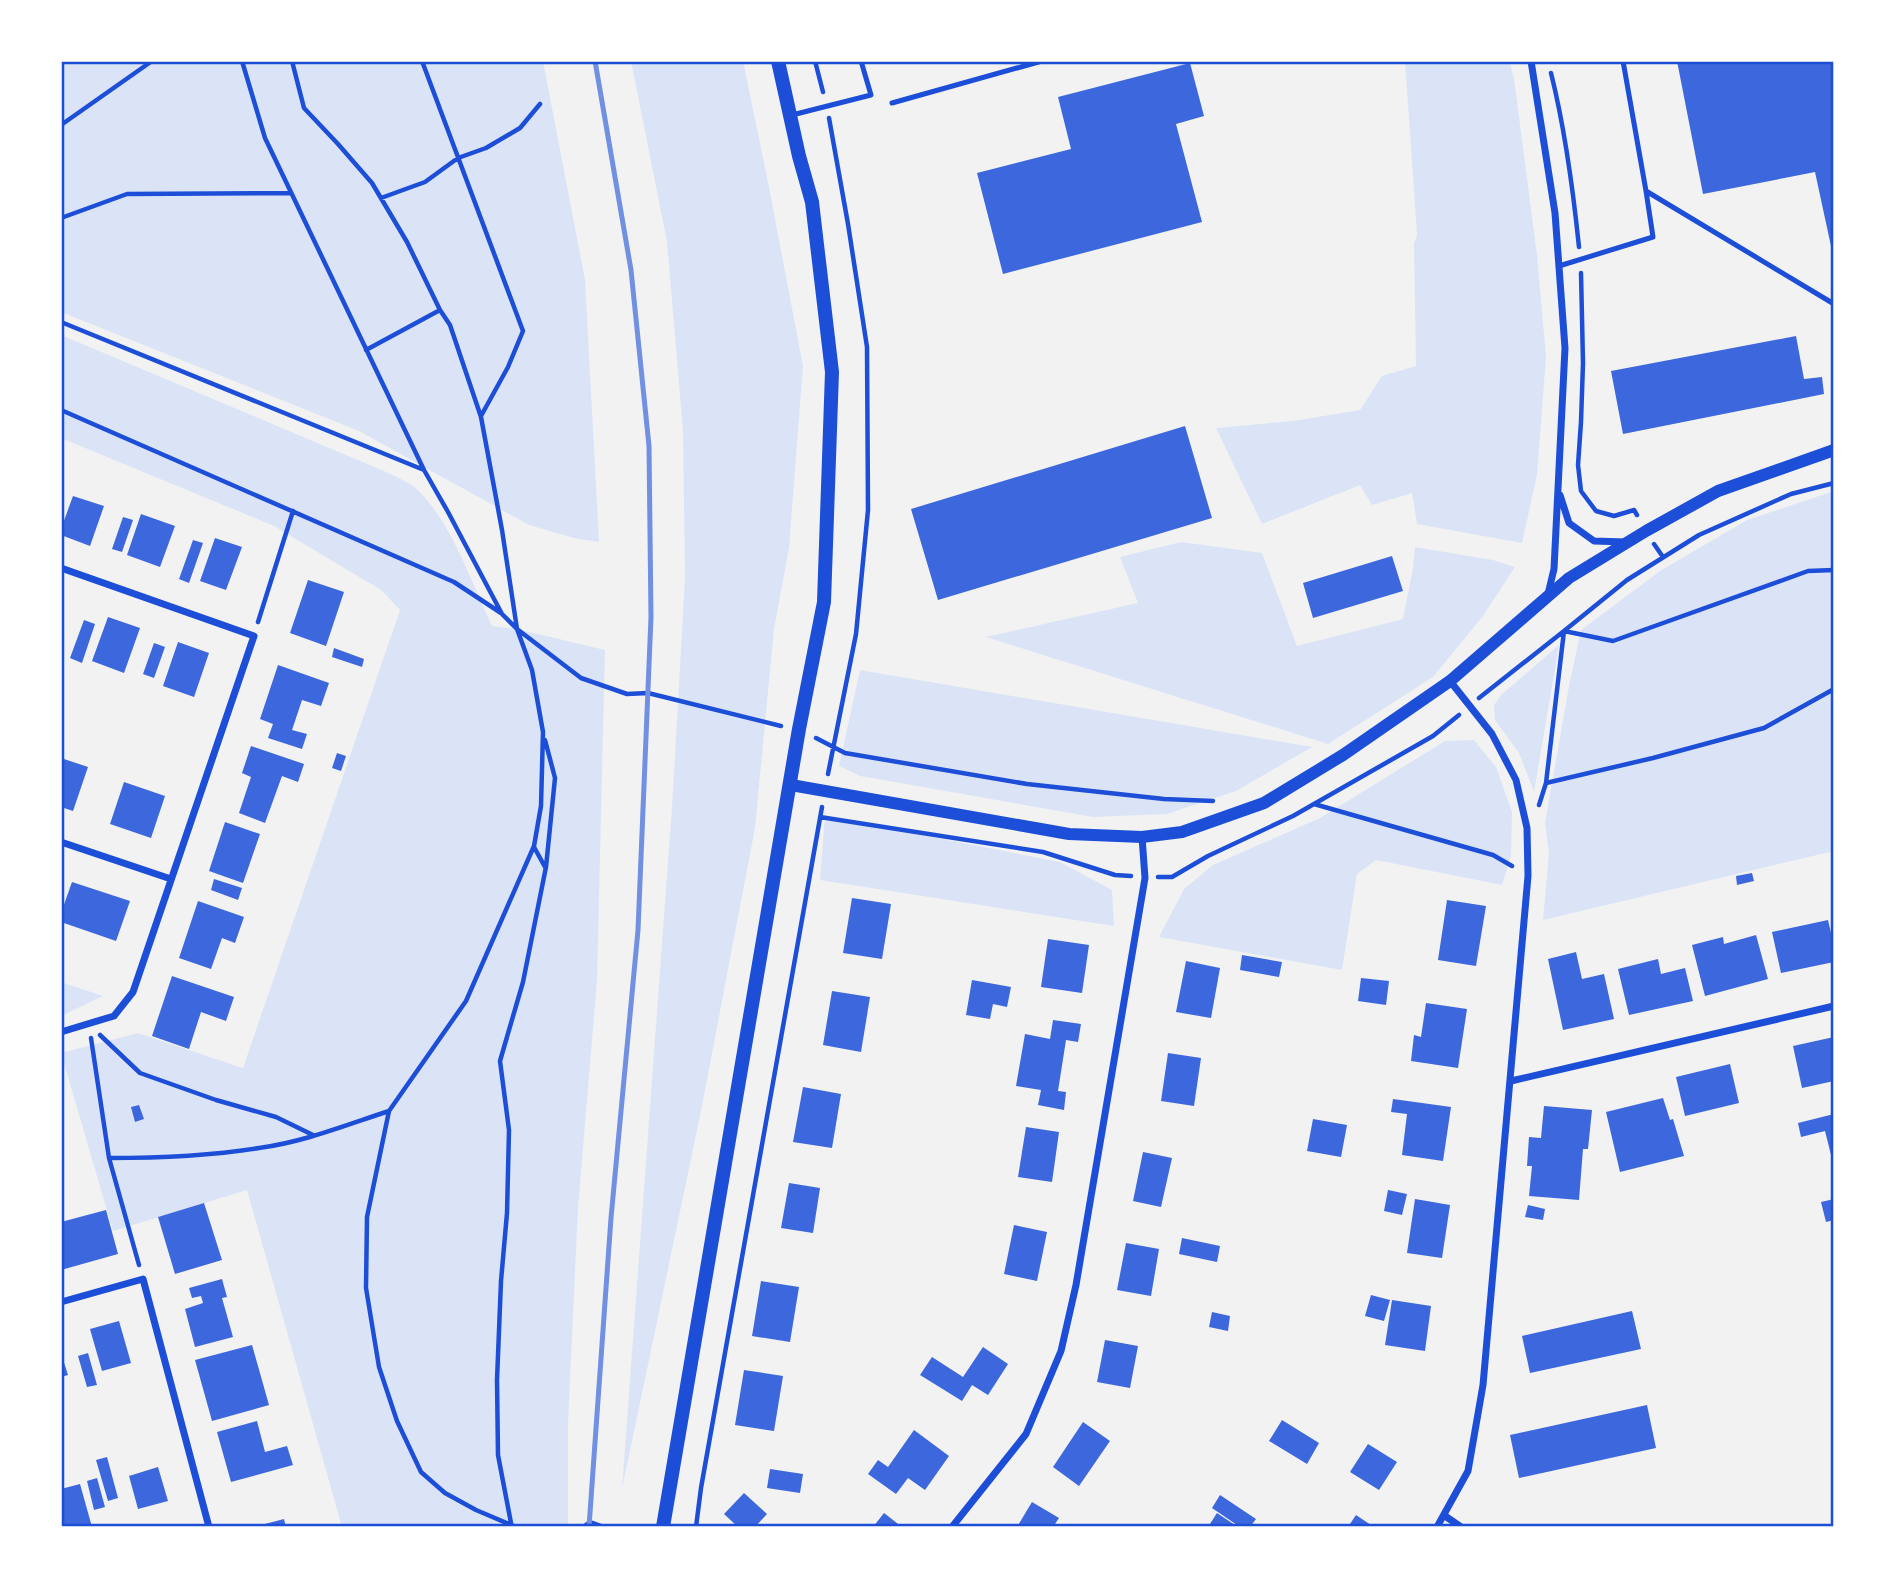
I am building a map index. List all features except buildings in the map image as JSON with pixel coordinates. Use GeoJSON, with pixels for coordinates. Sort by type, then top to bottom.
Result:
{"type":"FeatureCollection","features":[{"type":"Feature","properties":{"kind":"main road"},"geometry":{"type":"LineString","coordinates":[[663,1527],[799,729],[824,602],[832,372],[812,202],[778,61]]}},
{"type":"Feature","properties":{"kind":"street"},"geometry":{"type":"LineString","coordinates":[[1531,61],[1555,213],[1565,348],[1554,569],[1548,595]]}},
{"type":"Feature","properties":{"kind":"street"},"geometry":{"type":"LineString","coordinates":[[791,785],[1069,834],[1142,837],[1182,832],[1264,803],[1343,755],[1450,681],[1569,578],[1627,542],[1718,491],[1834,450]]}},
{"type":"Feature","properties":{"kind":"street"},"geometry":{"type":"LineString","coordinates":[[1558,489],[1569,523],[1594,541],[1627,542]]}},
{"type":"Feature","properties":{"kind":"street"},"geometry":{"type":"LineString","coordinates":[[61,568],[254,636],[133,992],[114,1016],[61,1032]]}},
{"type":"Feature","properties":{"kind":"street"},"geometry":{"type":"LineString","coordinates":[[1437,1527],[1468,1471],[1483,1385],[1528,876],[1527,828],[1516,780],[1492,734],[1450,681]]}},
{"type":"Feature","properties":{"kind":"street"},"geometry":{"type":"LineString","coordinates":[[952,1527],[1026,1434],[1061,1351],[1076,1285],[1145,878],[1142,837]]}},
{"type":"Feature","properties":{"kind":"street"},"geometry":{"type":"LineString","coordinates":[[61,842],[171,879]]}},
{"type":"Feature","properties":{"kind":"street"},"geometry":{"type":"LineString","coordinates":[[1511,1081],[1834,1006]]}},
{"type":"Feature","properties":{"kind":"street"},"geometry":{"type":"LineString","coordinates":[[61,1302],[143,1279],[209,1527]]}},
{"type":"Feature","properties":{"kind":"street"},"geometry":{"type":"LineString","coordinates":[[1445,1516],[1461,1527]]}},
{"type":"Feature","properties":{"kind":"lane"},"geometry":{"type":"LineString","coordinates":[[790,116],[871,94],[861,61]]}},
{"type":"Feature","properties":{"kind":"lane"},"geometry":{"type":"LineString","coordinates":[[892,103],[1042,61]]}},
{"type":"Feature","properties":{"kind":"lane"},"geometry":{"type":"LineString","coordinates":[[1559,267],[1653,237],[1623,61]]}},
{"type":"Feature","properties":{"kind":"lane"},"geometry":{"type":"LineString","coordinates":[[1646,191],[1834,304]]}},
{"type":"Feature","properties":{"kind":"path"},"geometry":{"type":"LineString","coordinates":[[61,125],[152,61]]}},
{"type":"Feature","properties":{"kind":"path"},"geometry":{"type":"LineString","coordinates":[[242,61],[265,138],[290,193],[424,470],[502,614]]}},
{"type":"Feature","properties":{"kind":"path"},"geometry":{"type":"LineString","coordinates":[[292,61],[304,108],[372,183],[407,242],[450,325],[481,417],[517,629],[532,670],[543,732],[555,778],[546,867],[523,982],[500,1061],[509,1130],[507,1213],[500,1280],[498,1455],[514,1525]]}},
{"type":"Feature","properties":{"kind":"path"},"geometry":{"type":"LineString","coordinates":[[422,61],[523,331],[508,367],[481,417]]}},
{"type":"Feature","properties":{"kind":"path"},"geometry":{"type":"LineString","coordinates":[[1548,61],[1557,98],[1575,211],[1582,284],[1583,363],[1578,465],[1581,491],[1596,510],[1614,516],[1633,510],[1664,557]]}},
{"type":"Feature","properties":{"kind":"path"},"geometry":{"type":"LineString","coordinates":[[381,198],[425,182],[458,158],[486,148],[520,128],[540,104]]}},
{"type":"Feature","properties":{"kind":"path"},"geometry":{"type":"LineString","coordinates":[[61,218],[127,194],[290,193]]}},
{"type":"Feature","properties":{"kind":"path"},"geometry":{"type":"LineString","coordinates":[[366,350],[440,310]]}},
{"type":"Feature","properties":{"kind":"path"},"geometry":{"type":"LineString","coordinates":[[61,322],[424,470]]}},
{"type":"Feature","properties":{"kind":"path"},"geometry":{"type":"LineString","coordinates":[[61,410],[454,582],[502,614],[580,678],[627,694],[648,693],[770,725],[799,729],[845,753],[1027,784],[1164,799],[1214,801]]}},
{"type":"Feature","properties":{"kind":"path"},"geometry":{"type":"LineString","coordinates":[[820,817],[1043,852],[1115,875],[1172,877],[1208,856],[1293,816],[1433,736],[1627,580],[1699,535],[1791,494],[1834,483]]}},
{"type":"Feature","properties":{"kind":"path"},"geometry":{"type":"LineString","coordinates":[[254,636],[293,511]]}},
{"type":"Feature","properties":{"kind":"path"},"geometry":{"type":"LineString","coordinates":[[1564,631],[1613,640],[1808,571],[1834,570]]}},
{"type":"Feature","properties":{"kind":"path"},"geometry":{"type":"LineString","coordinates":[[1527,828],[1537,811],[1546,783],[1564,631]]}},
{"type":"Feature","properties":{"kind":"path"},"geometry":{"type":"LineString","coordinates":[[1546,783],[1765,728],[1834,689]]}},
{"type":"Feature","properties":{"kind":"path"},"geometry":{"type":"LineString","coordinates":[[514,1525],[475,1510],[445,1493],[421,1472],[397,1421],[379,1367],[366,1288],[367,1217],[389,1111],[466,1001],[534,846],[541,806],[543,732]]}},
{"type":"Feature","properties":{"kind":"path"},"geometry":{"type":"LineString","coordinates":[[1314,804],[1493,855],[1528,876]]}},
{"type":"Feature","properties":{"kind":"path"},"geometry":{"type":"LineString","coordinates":[[534,846],[546,867]]}},
{"type":"Feature","properties":{"kind":"path"},"geometry":{"type":"LineString","coordinates":[[89,1024],[139,1073],[216,1100],[276,1117],[315,1136]]}},
{"type":"Feature","properties":{"kind":"path"},"geometry":{"type":"LineString","coordinates":[[89,1024],[109,1158],[143,1279]]}},
{"type":"Feature","properties":{"kind":"path"},"geometry":{"type":"LineString","coordinates":[[109,1158],[172,1158],[248,1150],[315,1136],[389,1111]]}},
{"type":"Feature","properties":{"kind":"path"},"geometry":{"type":"LineString","coordinates":[[583,1527],[590,1522],[604,1527]]}},
{"type":"Feature","properties":{"kind":"shaded area"},"geometry":{"type":"Polygon","coordinates":[[[61,61],[543,61],[585,280],[599,542],[529,525],[359,431],[61,312],[61,61]]]}},
{"type":"Feature","properties":{"kind":"shaded area"},"geometry":{"type":"Polygon","coordinates":[[[631,61],[743,61],[803,366],[789,548],[774,629],[755,828],[701,1111],[622,1489],[672,807],[685,578],[683,431],[667,242],[631,61]]]}},
{"type":"Feature","properties":{"kind":"shaded area"},"geometry":{"type":"Polygon","coordinates":[[[1405,61],[1509,61],[1514,78],[1537,255],[1546,357],[1537,475],[1522,543],[1417,524],[1412,493],[1372,505],[1360,485],[1262,524],[1216,428],[1293,421],[1360,410],[1382,376],[1416,366],[1414,243],[1417,235],[1405,61]]]}},
{"type":"Feature","properties":{"kind":"shaded area"},"geometry":{"type":"Polygon","coordinates":[[[61,335],[384,471],[413,486],[438,514],[449,532],[492,626],[517,629],[605,650],[597,981],[578,1208],[568,1424],[568,1527],[342,1527],[247,1190],[113,1231],[61,1053],[138,1033],[243,1068],[400,610],[381,590],[274,526],[61,438],[61,335]]]}},
{"type":"Feature","properties":{"kind":"shaded area"},"geometry":{"type":"Polygon","coordinates":[[[1834,491],[1834,851],[1543,920],[1549,853],[1545,823],[1581,630],[1660,571],[1747,520],[1834,491]]]}},
{"type":"Feature","properties":{"kind":"shaded area"},"geometry":{"type":"Polygon","coordinates":[[[1181,542],[1262,553],[1297,646],[1403,619],[1415,547],[1493,560],[1515,567],[1483,616],[1433,677],[1328,744],[986,637],[1138,603],[1120,557],[1181,542]]]}},
{"type":"Feature","properties":{"kind":"shaded area"},"geometry":{"type":"Polygon","coordinates":[[[1559,645],[1534,792],[1519,753],[1495,720],[1494,705],[1501,695],[1559,645]]]}},
{"type":"Feature","properties":{"kind":"shaded area"},"geometry":{"type":"Polygon","coordinates":[[[860,670],[1312,747],[1236,791],[1167,814],[1093,817],[860,776],[839,766],[860,670]]]}},
{"type":"Feature","properties":{"kind":"shaded area"},"geometry":{"type":"Polygon","coordinates":[[[1474,740],[1496,767],[1512,812],[1511,856],[1502,885],[1376,860],[1357,874],[1342,970],[1159,937],[1184,889],[1213,865],[1320,818],[1445,741],[1474,740]]]}},
{"type":"Feature","properties":{"kind":"shaded area"},"geometry":{"type":"Polygon","coordinates":[[[825,816],[1060,862],[1112,890],[1114,926],[820,880],[825,816]]]}},
{"type":"Feature","properties":{"kind":"shaded area"},"geometry":{"type":"Polygon","coordinates":[[[61,982],[103,996],[61,1016],[61,982]]]}},
{"type":"Feature","properties":{"kind":"railway"},"geometry":{"type":"LineString","coordinates":[[589,1527],[611,1218],[638,930],[651,617],[649,446],[631,270],[595,61]]}}]}
